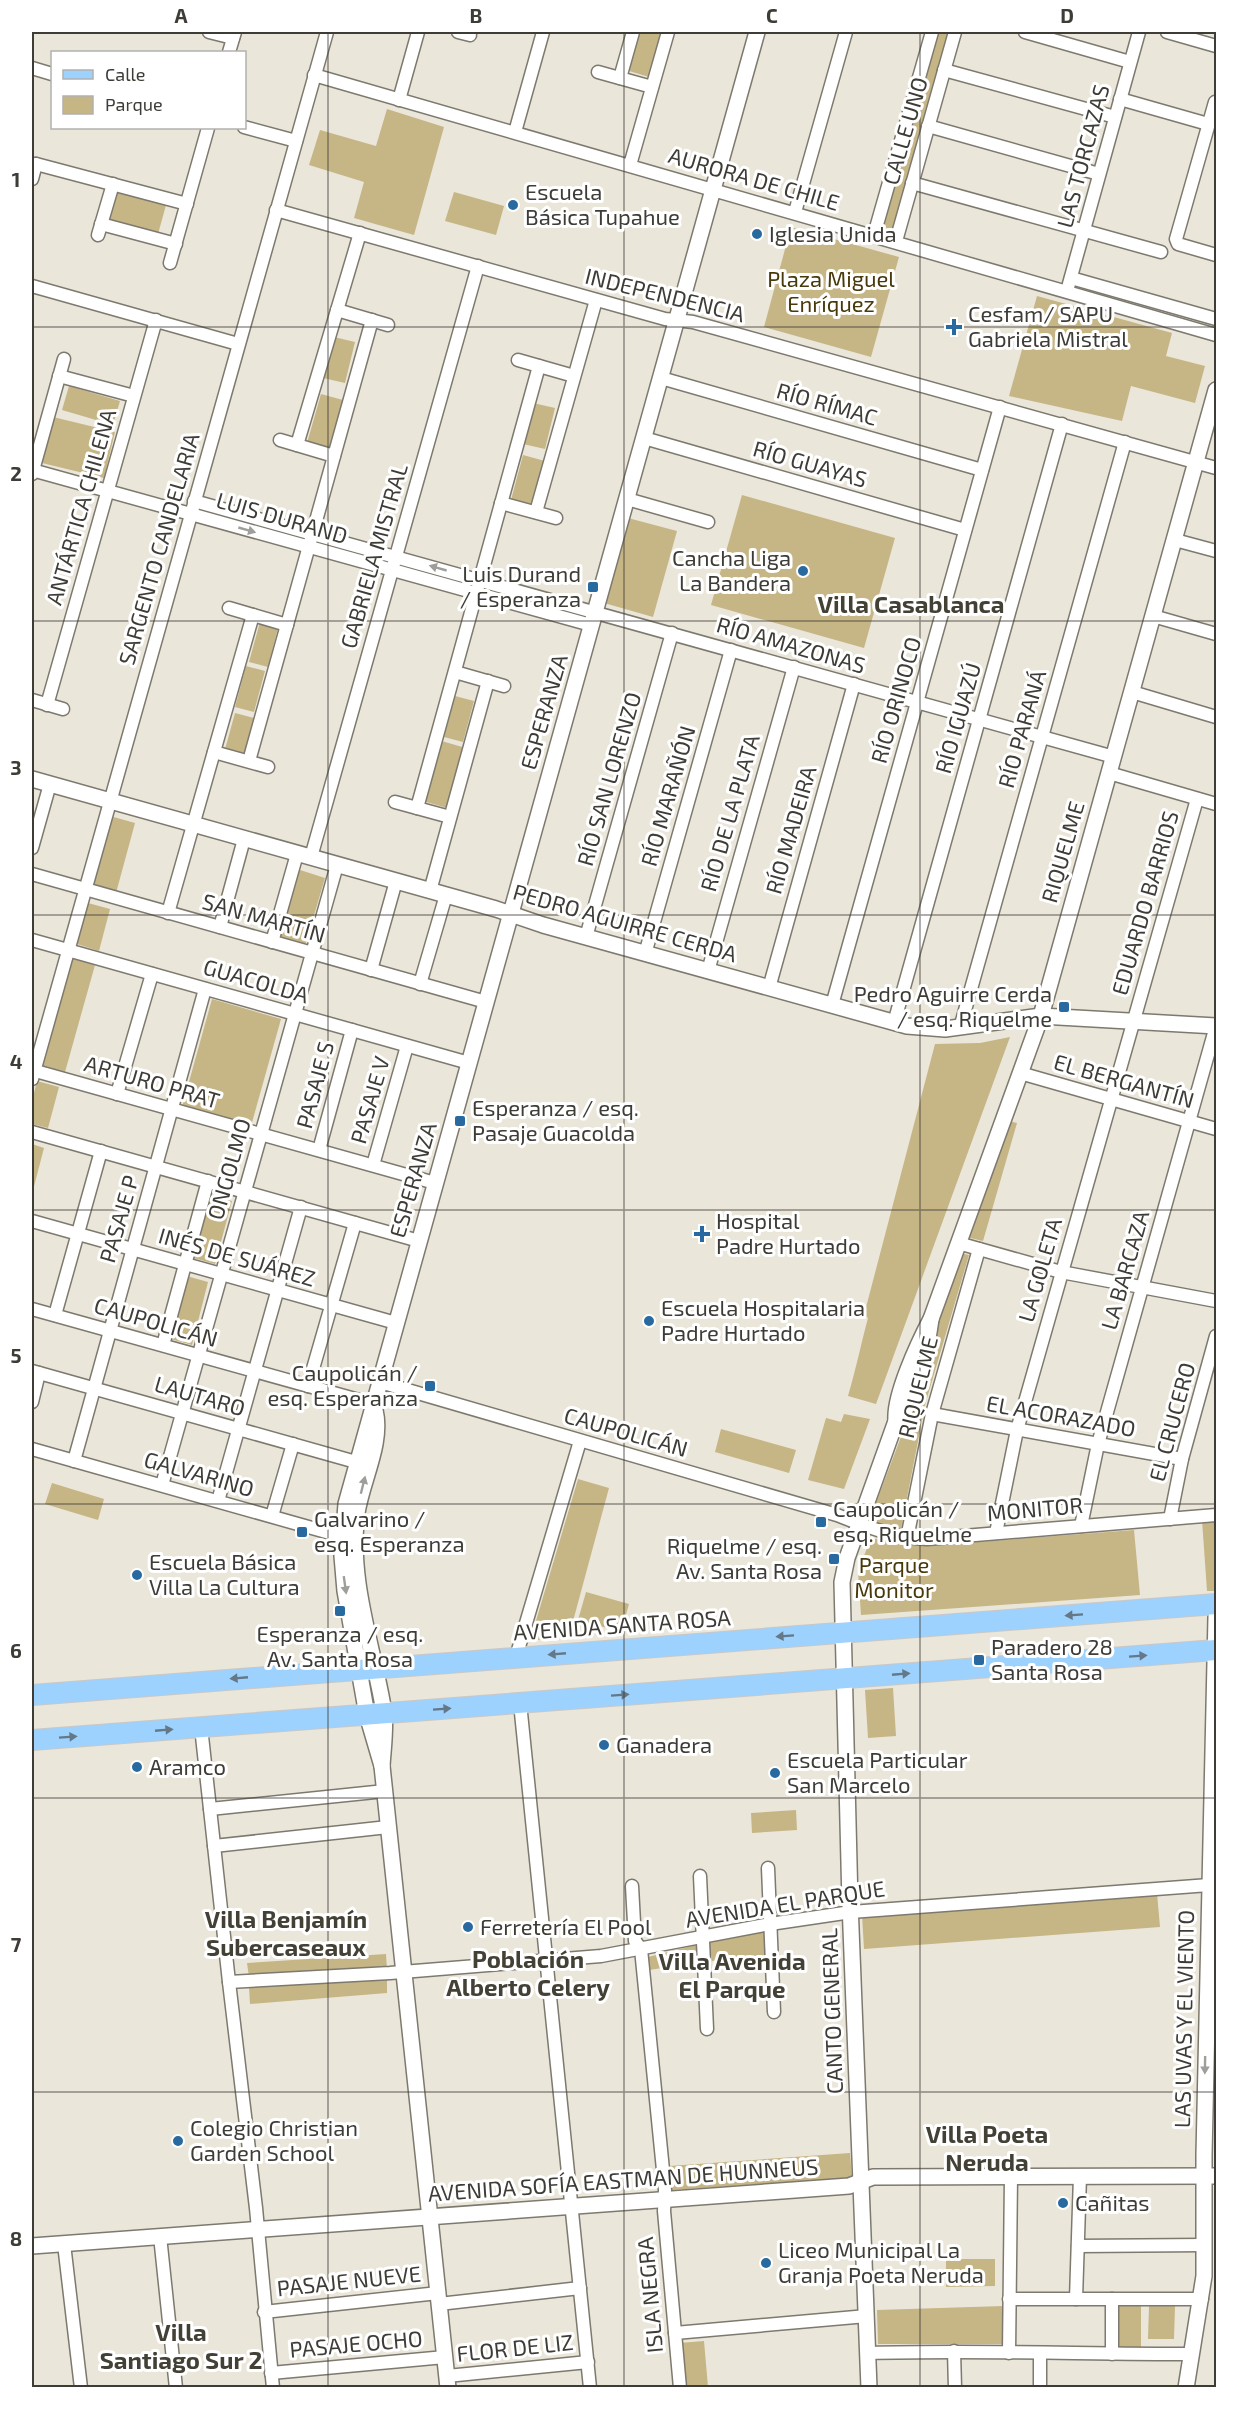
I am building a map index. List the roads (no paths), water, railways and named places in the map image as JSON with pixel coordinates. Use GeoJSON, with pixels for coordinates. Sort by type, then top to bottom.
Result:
{"type":"FeatureCollection","features":[{"type":"Feature","properties":{"kind":"main road","name":"AVENIDA SANTA ROSA"},"geometry":{"type":"LineString","coordinates":[[32,1695],[1216,1605]]}},
{"type":"Feature","properties":{"kind":"main road"},"geometry":{"type":"LineString","coordinates":[[32,1740],[1216,1650]]}},
{"type":"Feature","properties":{"kind":"street"},"geometry":{"type":"LineString","coordinates":[[209,32],[234,35],[230,51]]}},
{"type":"Feature","properties":{"kind":"street","name":"SARGENTO CANDELARIA"},"geometry":{"type":"LineString","coordinates":[[32,1073],[327,32]]}},
{"type":"Feature","properties":{"kind":"street"},"geometry":{"type":"LineString","coordinates":[[399,99],[418,32]]}},
{"type":"Feature","properties":{"kind":"street"},"geometry":{"type":"LineString","coordinates":[[514,132],[543,32]]}},
{"type":"Feature","properties":{"kind":"street"},"geometry":{"type":"LineString","coordinates":[[620,78],[633,32]]}},
{"type":"Feature","properties":{"kind":"street"},"geometry":{"type":"LineString","coordinates":[[630,165],[668,32]]}},
{"type":"Feature","properties":{"kind":"street","name":"ESPERANZA"},"geometry":{"type":"LineString","coordinates":[[447,2382],[385,1791],[346,1504],[757,32]]}},
{"type":"Feature","properties":{"kind":"street"},"geometry":{"type":"LineString","coordinates":[[795,212],[846,32]]}},
{"type":"Feature","properties":{"kind":"street","name":"CALLE UNO"},"geometry":{"type":"LineString","coordinates":[[874,235],[932,32]]}},
{"type":"Feature","properties":{"kind":"street","name":"CALLE UNO"},"geometry":{"type":"LineString","coordinates":[[896,241],[955,32]]}},
{"type":"Feature","properties":{"kind":"street"},"geometry":{"type":"LineString","coordinates":[[1025,32],[1130,62]]}},
{"type":"Feature","properties":{"kind":"street","name":"LAS TORCAZAS"},"geometry":{"type":"LineString","coordinates":[[1067,291],[1139,32]]}},
{"type":"Feature","properties":{"kind":"street"},"geometry":{"type":"LineString","coordinates":[[1167,32],[1216,46]]}},
{"type":"Feature","properties":{"kind":"street"},"geometry":{"type":"LineString","coordinates":[[32,68],[51,74]]}},
{"type":"Feature","properties":{"kind":"street"},"geometry":{"type":"LineString","coordinates":[[944,70],[1115,117]]}},
{"type":"Feature","properties":{"kind":"street"},"geometry":{"type":"LineString","coordinates":[[598,72],[652,87]]}},
{"type":"Feature","properties":{"kind":"street","name":"AURORA DE CHILE"},"geometry":{"type":"LineString","coordinates":[[314,75],[1216,334]]}},
{"type":"Feature","properties":{"kind":"street"},"geometry":{"type":"LineString","coordinates":[[1120,99],[1209,124]]}},
{"type":"Feature","properties":{"kind":"street"},"geometry":{"type":"LineString","coordinates":[[1215,102],[1176,242],[1216,255]]}},
{"type":"Feature","properties":{"kind":"street"},"geometry":{"type":"LineString","coordinates":[[928,126],[1099,174]]}},
{"type":"Feature","properties":{"kind":"street"},"geometry":{"type":"LineString","coordinates":[[246,128],[296,141]]}},
{"type":"Feature","properties":{"kind":"street"},"geometry":{"type":"LineString","coordinates":[[170,262],[208,129]]}},
{"type":"Feature","properties":{"kind":"street"},"geometry":{"type":"LineString","coordinates":[[32,179],[34,159],[187,204]]}},
{"type":"Feature","properties":{"kind":"street"},"geometry":{"type":"LineString","coordinates":[[912,183],[1161,252]]}},
{"type":"Feature","properties":{"kind":"street"},"geometry":{"type":"LineString","coordinates":[[113,184],[99,230],[176,244]]}},
{"type":"Feature","properties":{"kind":"street","name":"INDEPENDENCIA"},"geometry":{"type":"LineString","coordinates":[[276,210],[596,300],[677,321],[693,322],[1000,406],[1216,468]]}},
{"type":"Feature","properties":{"kind":"street"},"geometry":{"type":"LineString","coordinates":[[297,445],[360,233]]}},
{"type":"Feature","properties":{"kind":"street","name":"GABRIELA MISTRAL"},"geometry":{"type":"LineString","coordinates":[[272,942],[304,855],[392,570],[478,266]]}},
{"type":"Feature","properties":{"kind":"street"},"geometry":{"type":"LineString","coordinates":[[1071,278],[1216,319]]}},
{"type":"Feature","properties":{"kind":"street"},"geometry":{"type":"LineString","coordinates":[[32,286],[238,344]]}},
{"type":"Feature","properties":{"kind":"street"},"geometry":{"type":"LineString","coordinates":[[536,512],[596,300]]}},
{"type":"Feature","properties":{"kind":"street"},"geometry":{"type":"LineString","coordinates":[[337,310],[388,325]]}},
{"type":"Feature","properties":{"kind":"street","name":"ANTÁRTICA CHILENA"},"geometry":{"type":"LineString","coordinates":[[47,705],[156,320]]}},
{"type":"Feature","properties":{"kind":"street"},"geometry":{"type":"LineString","coordinates":[[249,761],[372,320]]}},
{"type":"Feature","properties":{"kind":"street"},"geometry":{"type":"LineString","coordinates":[[32,471],[64,359]]}},
{"type":"Feature","properties":{"kind":"street"},"geometry":{"type":"LineString","coordinates":[[518,360],[574,376]]}},
{"type":"Feature","properties":{"kind":"street"},"geometry":{"type":"LineString","coordinates":[[417,807],[539,366]]}},
{"type":"Feature","properties":{"kind":"street"},"geometry":{"type":"LineString","coordinates":[[59,376],[134,396]]}},
{"type":"Feature","properties":{"kind":"street","name":"RÍO RÍMAC"},"geometry":{"type":"LineString","coordinates":[[661,378],[982,470]]}},
{"type":"Feature","properties":{"kind":"street","name":"RIQUELME"},"geometry":{"type":"LineString","coordinates":[[844,1632],[842,1592],[844,1573],[896,1421],[898,1399],[914,1354],[931,1319],[1041,1016],[1216,390]]}},
{"type":"Feature","properties":{"kind":"street","name":"RÍO ORINOCO"},"geometry":{"type":"LineString","coordinates":[[832,1005],[1000,406]]}},
{"type":"Feature","properties":{"kind":"street","name":"RÍO IGUAZÚ"},"geometry":{"type":"LineString","coordinates":[[894,1023],[1062,424]]}},
{"type":"Feature","properties":{"kind":"street","name":"RÍO GUAYAS"},"geometry":{"type":"LineString","coordinates":[[644,438],[966,530]]}},
{"type":"Feature","properties":{"kind":"street"},"geometry":{"type":"LineString","coordinates":[[280,440],[334,456]]}},
{"type":"Feature","properties":{"kind":"street","name":"RÍO PARANÁ"},"geometry":{"type":"LineString","coordinates":[[960,1028],[1125,442]]}},
{"type":"Feature","properties":{"kind":"street","name":"LUIS DURAND"},"geometry":{"type":"LineString","coordinates":[[32,471],[476,594],[593,619]]}},
{"type":"Feature","properties":{"kind":"street"},"geometry":{"type":"LineString","coordinates":[[627,499],[708,522]]}},
{"type":"Feature","properties":{"kind":"street","name":"LUIS DURAND"},"geometry":{"type":"LineString","coordinates":[[194,501],[480,580],[593,619]]}},
{"type":"Feature","properties":{"kind":"street"},"geometry":{"type":"LineString","coordinates":[[501,503],[556,518]]}},
{"type":"Feature","properties":{"kind":"street"},"geometry":{"type":"LineString","coordinates":[[1175,540],[1216,551]]}},
{"type":"Feature","properties":{"kind":"street"},"geometry":{"type":"LineString","coordinates":[[229,608],[287,625]]}},
{"type":"Feature","properties":{"kind":"street"},"geometry":{"type":"LineString","coordinates":[[168,913],[253,615]]}},
{"type":"Feature","properties":{"kind":"street"},"geometry":{"type":"LineString","coordinates":[[1153,616],[1216,634]]}},
{"type":"Feature","properties":{"kind":"street","name":"RÍO AMAZONAS"},"geometry":{"type":"LineString","coordinates":[[593,619],[672,633],[1114,757]]}},
{"type":"Feature","properties":{"kind":"street","name":"RÍO SAN LORENZO"},"geometry":{"type":"LineString","coordinates":[[586,937],[672,633]]}},
{"type":"Feature","properties":{"kind":"street","name":"RÍO MARAÑÓN"},"geometry":{"type":"LineString","coordinates":[[645,954],[731,650]]}},
{"type":"Feature","properties":{"kind":"street","name":"RÍO DE LA PLATA"},"geometry":{"type":"LineString","coordinates":[[708,971],[794,667]]}},
{"type":"Feature","properties":{"kind":"street"},"geometry":{"type":"LineString","coordinates":[[454,672],[504,686]]}},
{"type":"Feature","properties":{"kind":"street"},"geometry":{"type":"LineString","coordinates":[[430,891],[488,681]]}},
{"type":"Feature","properties":{"kind":"street","name":"RÍO MADEIRA"},"geometry":{"type":"LineString","coordinates":[[769,988],[854,684]]}},
{"type":"Feature","properties":{"kind":"street"},"geometry":{"type":"LineString","coordinates":[[1132,692],[1216,717]]}},
{"type":"Feature","properties":{"kind":"street"},"geometry":{"type":"LineString","coordinates":[[32,700],[63,709]]}},
{"type":"Feature","properties":{"kind":"street"},"geometry":{"type":"LineString","coordinates":[[214,752],[268,767]]}},
{"type":"Feature","properties":{"kind":"street"},"geometry":{"type":"LineString","coordinates":[[1109,773],[1216,804]]}},
{"type":"Feature","properties":{"kind":"street","name":"PEDRO AGUIRRE CERDA"},"geometry":{"type":"LineString","coordinates":[[32,779],[894,1023],[932,1029],[960,1028],[1041,1016],[1216,1026]]}},
{"type":"Feature","properties":{"kind":"street"},"geometry":{"type":"LineString","coordinates":[[32,848],[50,784]]}},
{"type":"Feature","properties":{"kind":"street","name":"EDUARDO BARRIOS"},"geometry":{"type":"LineString","coordinates":[[1134,1020],[1197,799]]}},
{"type":"Feature","properties":{"kind":"street"},"geometry":{"type":"LineString","coordinates":[[395,802],[450,817]]}},
{"type":"Feature","properties":{"kind":"street"},"geometry":{"type":"LineString","coordinates":[[220,927],[244,839]]}},
{"type":"Feature","properties":{"kind":"street","name":"ONGOLMO"},"geometry":{"type":"LineString","coordinates":[[162,1485],[337,865]]}},
{"type":"Feature","properties":{"kind":"street","name":"SAN MARTÍN"},"geometry":{"type":"LineString","coordinates":[[32,874],[486,1002]]}},
{"type":"Feature","properties":{"kind":"street"},"geometry":{"type":"LineString","coordinates":[[371,970],[396,881]]}},
{"type":"Feature","properties":{"kind":"street"},"geometry":{"type":"LineString","coordinates":[[420,984],[446,895]]}},
{"type":"Feature","properties":{"kind":"street","name":"GUACOLDA"},"geometry":{"type":"LineString","coordinates":[[32,940],[469,1063]]}},
{"type":"Feature","properties":{"kind":"street"},"geometry":{"type":"LineString","coordinates":[[117,1094],[152,974]]}},
{"type":"Feature","properties":{"kind":"street","name":"PASAJE P"},"geometry":{"type":"LineString","coordinates":[[74,1461],[205,989]]}},
{"type":"Feature","properties":{"kind":"street","name":"LA GOLETA"},"geometry":{"type":"LineString","coordinates":[[996,1533],[1017,1430],[1134,1020]]}},
{"type":"Feature","properties":{"kind":"street","name":"LA BARCAZA"},"geometry":{"type":"LineString","coordinates":[[1081,1526],[1098,1444],[1216,1026]]}},
{"type":"Feature","properties":{"kind":"street","name":"PASAJE S"},"geometry":{"type":"LineString","coordinates":[[319,1150],[352,1030]]}},
{"type":"Feature","properties":{"kind":"street","name":"PASAJE V"},"geometry":{"type":"LineString","coordinates":[[373,1165],[407,1046]]}},
{"type":"Feature","properties":{"kind":"street","name":"ARTURO PRAT"},"geometry":{"type":"LineString","coordinates":[[32,1073],[172,1109],[435,1183]]}},
{"type":"Feature","properties":{"kind":"street","name":"EL BERGANTÍN"},"geometry":{"type":"LineString","coordinates":[[1020,1073],[1216,1129]]}},
{"type":"Feature","properties":{"kind":"street"},"geometry":{"type":"LineString","coordinates":[[32,1132],[419,1241]]}},
{"type":"Feature","properties":{"kind":"street"},"geometry":{"type":"LineString","coordinates":[[55,1315],[101,1151]]}},
{"type":"Feature","properties":{"kind":"street"},"geometry":{"type":"LineString","coordinates":[[163,1346],[208,1181]]}},
{"type":"Feature","properties":{"kind":"street"},"geometry":{"type":"LineString","coordinates":[[219,1502],[301,1208]]}},
{"type":"Feature","properties":{"kind":"street","name":"INÉS DE SUÁREZ"},"geometry":{"type":"LineString","coordinates":[[32,1221],[396,1323]]}},
{"type":"Feature","properties":{"kind":"street"},"geometry":{"type":"LineString","coordinates":[[308,1386],[355,1223]]}},
{"type":"Feature","properties":{"kind":"street"},"geometry":{"type":"LineString","coordinates":[[958,1244],[1062,1272],[1216,1301]]}},
{"type":"Feature","properties":{"kind":"street","name":"RIQUELME"},"geometry":{"type":"LineString","coordinates":[[907,1538],[932,1414],[979,1249]]}},
{"type":"Feature","properties":{"kind":"street","name":"CAUPOLICÁN"},"geometry":{"type":"LineString","coordinates":[[32,1309],[374,1404]]}},
{"type":"Feature","properties":{"kind":"street","name":"EL CRUCERO"},"geometry":{"type":"LineString","coordinates":[[1170,1519],[1182,1459],[1216,1336]]}},
{"type":"Feature","properties":{"kind":"street"},"geometry":{"type":"LineString","coordinates":[[32,1402],[35,1372]]}},
{"type":"Feature","properties":{"kind":"street","name":"LAUTARO"},"geometry":{"type":"LineString","coordinates":[[35,1372],[356,1462]]}},
{"type":"Feature","properties":{"kind":"street","name":"CAUPOLICÁN"},"geometry":{"type":"LineString","coordinates":[[380,1382],[837,1515],[860,1524]]}},
{"type":"Feature","properties":{"kind":"street","name":"ESPERANZA"},"geometry":{"type":"LineString","coordinates":[[349,1538],[377,1430],[374,1404]]}},
{"type":"Feature","properties":{"kind":"street","name":"EL ACORAZADO"},"geometry":{"type":"LineString","coordinates":[[932,1414],[1182,1459]]}},
{"type":"Feature","properties":{"kind":"street"},"geometry":{"type":"LineString","coordinates":[[516,1657],[580,1441]]}},
{"type":"Feature","properties":{"kind":"street"},"geometry":{"type":"LineString","coordinates":[[272,1516],[293,1444]]}},
{"type":"Feature","properties":{"kind":"street","name":"GALVARINO"},"geometry":{"type":"LineString","coordinates":[[32,1449],[349,1538]]}},
{"type":"Feature","properties":{"kind":"street","name":"MONITOR"},"geometry":{"type":"LineString","coordinates":[[860,1524],[872,1530],[907,1538],[927,1539],[1216,1515]]}},
{"type":"Feature","properties":{"kind":"street","name":"LAS UVAS Y EL VIENTO"},"geometry":{"type":"LineString","coordinates":[[1186,2388],[1202,2299],[1210,2176],[1209,1885],[1216,1617]]}},
{"type":"Feature","properties":{"kind":"street","name":"CANTO GENERAL"},"geometry":{"type":"LineString","coordinates":[[844,1632],[843,1679],[869,2388]]}},
{"type":"Feature","properties":{"kind":"street"},"geometry":{"type":"LineString","coordinates":[[520,1703],[590,2388]]}},
{"type":"Feature","properties":{"kind":"street"},"geometry":{"type":"LineString","coordinates":[[201,1727],[273,2388]]}},
{"type":"Feature","properties":{"kind":"street"},"geometry":{"type":"LineString","coordinates":[[210,1809],[385,1791]]}},
{"type":"Feature","properties":{"kind":"street"},"geometry":{"type":"LineString","coordinates":[[214,1846],[388,1827]]}},
{"type":"Feature","properties":{"kind":"street"},"geometry":{"type":"LineString","coordinates":[[768,1868],[774,2012]]}},
{"type":"Feature","properties":{"kind":"street"},"geometry":{"type":"LineString","coordinates":[[700,1876],[707,2029]]}},
{"type":"Feature","properties":{"kind":"street","name":"AVENIDA EL PARQUE"},"geometry":{"type":"LineString","coordinates":[[229,1982],[601,1956],[770,1924],[851,1912],[1209,1885]]}},
{"type":"Feature","properties":{"kind":"street","name":"ISLA NEGRA"},"geometry":{"type":"LineString","coordinates":[[632,1886],[635,1941],[641,1949],[680,2388]]}},
{"type":"Feature","properties":{"kind":"street"},"geometry":{"type":"LineString","coordinates":[[1009,2353],[1011,2176]]}},
{"type":"Feature","properties":{"kind":"street"},"geometry":{"type":"LineString","coordinates":[[1076,2299],[1080,2176]]}},
{"type":"Feature","properties":{"kind":"street","name":"AVENIDA SOFÍA EASTMAN DE HUNNEUS"},"geometry":{"type":"LineString","coordinates":[[32,2246],[849,2186],[873,2177],[1210,2176]]}},
{"type":"Feature","properties":{"kind":"street"},"geometry":{"type":"LineString","coordinates":[[160,2236],[176,2388]]}},
{"type":"Feature","properties":{"kind":"street"},"geometry":{"type":"LineString","coordinates":[[63,2244],[81,2388]]}},
{"type":"Feature","properties":{"kind":"street"},"geometry":{"type":"LineString","coordinates":[[1078,2246],[1204,2245]]}},
{"type":"Feature","properties":{"kind":"street","name":"PASAJE NUEVE"},"geometry":{"type":"LineString","coordinates":[[264,2312],[580,2288]]}},
{"type":"Feature","properties":{"kind":"street"},"geometry":{"type":"LineString","coordinates":[[1009,2299],[1202,2299]]}},
{"type":"Feature","properties":{"kind":"street"},"geometry":{"type":"LineString","coordinates":[[1112,2300],[1112,2354]]}},
{"type":"Feature","properties":{"kind":"street"},"geometry":{"type":"LineString","coordinates":[[675,2333],[867,2316]]}},
{"type":"Feature","properties":{"kind":"street"},"geometry":{"type":"LineString","coordinates":[[954,2350],[956,2388]]}},
{"type":"Feature","properties":{"kind":"street"},"geometry":{"type":"LineString","coordinates":[[868,2353],[954,2350],[1009,2353],[1192,2354]]}},
{"type":"Feature","properties":{"kind":"street"},"geometry":{"type":"LineString","coordinates":[[1040,2353],[1040,2388]]}},
{"type":"Feature","properties":{"kind":"street","name":"PASAJE OCHO"},"geometry":{"type":"LineString","coordinates":[[271,2373],[445,2357]]}},
{"type":"Feature","properties":{"kind":"street","name":"FLOR DE LIZ"},"geometry":{"type":"LineString","coordinates":[[447,2382],[588,2362]]}},
{"type":"Feature","properties":{"kind":"place","name":"Escuela Básica Tupahue"},"geometry":{"type":"Point","coordinates":[513,205]}},
{"type":"Feature","properties":{"kind":"place","name":"Iglesia Unida"},"geometry":{"type":"Point","coordinates":[757,234]}},
{"type":"Feature","properties":{"kind":"place","name":"Cesfam/ SAPU Gabriela Mistral"},"geometry":{"type":"Point","coordinates":[954,327]}},
{"type":"Feature","properties":{"kind":"place","name":"Cancha Liga La Bandera"},"geometry":{"type":"Point","coordinates":[803,571]}},
{"type":"Feature","properties":{"kind":"place","name":"Luis Durand / Esperanza"},"geometry":{"type":"Point","coordinates":[593,587]}},
{"type":"Feature","properties":{"kind":"place","name":"Pedro Aguirre Cerda / esq. Riquelme"},"geometry":{"type":"Point","coordinates":[1064,1007]}},
{"type":"Feature","properties":{"kind":"place","name":"Esperanza / esq. Pasaje Guacolda"},"geometry":{"type":"Point","coordinates":[460,1121]}},
{"type":"Feature","properties":{"kind":"place","name":"Hospital Padre Hurtado"},"geometry":{"type":"Point","coordinates":[702,1234]}},
{"type":"Feature","properties":{"kind":"place","name":"Escuela Hospitalaria Padre Hurtado"},"geometry":{"type":"Point","coordinates":[649,1321]}},
{"type":"Feature","properties":{"kind":"place","name":"Caupolicán / esq. Esperanza"},"geometry":{"type":"Point","coordinates":[430,1386]}},
{"type":"Feature","properties":{"kind":"place","name":"Caupolicán / esq. Riquelme"},"geometry":{"type":"Point","coordinates":[821,1522]}},
{"type":"Feature","properties":{"kind":"place","name":"Galvarino / esq. Esperanza"},"geometry":{"type":"Point","coordinates":[302,1532]}},
{"type":"Feature","properties":{"kind":"place","name":"Riquelme / esq. Av. Santa Rosa"},"geometry":{"type":"Point","coordinates":[834,1559]}},
{"type":"Feature","properties":{"kind":"place","name":"Escuela Básica Villa La Cultura"},"geometry":{"type":"Point","coordinates":[137,1575]}},
{"type":"Feature","properties":{"kind":"place","name":"Esperanza / esq. Av. Santa Rosa"},"geometry":{"type":"Point","coordinates":[340,1611]}},
{"type":"Feature","properties":{"kind":"place","name":"Paradero 28 Santa Rosa"},"geometry":{"type":"Point","coordinates":[979,1660]}},
{"type":"Feature","properties":{"kind":"place","name":"Ganadera"},"geometry":{"type":"Point","coordinates":[604,1745]}},
{"type":"Feature","properties":{"kind":"place","name":"Aramco"},"geometry":{"type":"Point","coordinates":[137,1767]}},
{"type":"Feature","properties":{"kind":"place","name":"Escuela Particular San Marcelo"},"geometry":{"type":"Point","coordinates":[775,1773]}},
{"type":"Feature","properties":{"kind":"place","name":"Ferretería El Pool"},"geometry":{"type":"Point","coordinates":[468,1927]}},
{"type":"Feature","properties":{"kind":"place","name":"Colegio Christian Garden School"},"geometry":{"type":"Point","coordinates":[178,2141]}},
{"type":"Feature","properties":{"kind":"place","name":"Cañitas"},"geometry":{"type":"Point","coordinates":[1063,2203]}},
{"type":"Feature","properties":{"kind":"place","name":"Liceo Municipal La Granja Poeta Neruda"},"geometry":{"type":"Point","coordinates":[766,2263]}},
{"type":"Feature","properties":{"kind":"district","name":"Villa Casablanca"},"geometry":{"type":"Point","coordinates":[911,605]}},
{"type":"Feature","properties":{"kind":"district","name":"Villa Benjamín Subercaseaux"},"geometry":{"type":"Point","coordinates":[286,1934]}},
{"type":"Feature","properties":{"kind":"district","name":"Población Alberto Celery"},"geometry":{"type":"Point","coordinates":[528,1974]}},
{"type":"Feature","properties":{"kind":"district","name":"Villa Avenida El Parque"},"geometry":{"type":"Point","coordinates":[732,1976]}},
{"type":"Feature","properties":{"kind":"district","name":"Villa Poeta Neruda"},"geometry":{"type":"Point","coordinates":[987,2149]}},
{"type":"Feature","properties":{"kind":"district","name":"Villa Santiago Sur 2"},"geometry":{"type":"Point","coordinates":[181,2347]}},
{"type":"Feature","properties":{"kind":"park label","name":"Plaza Miguel Enríquez"},"geometry":{"type":"Point","coordinates":[831,292]}},
{"type":"Feature","properties":{"kind":"park label","name":"Parque Monitor"},"geometry":{"type":"Point","coordinates":[894,1578]}}]}
